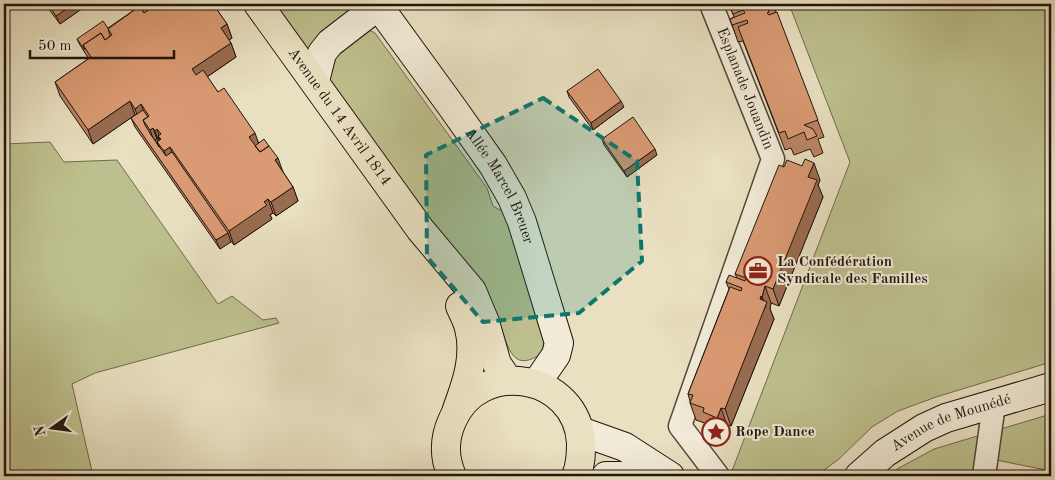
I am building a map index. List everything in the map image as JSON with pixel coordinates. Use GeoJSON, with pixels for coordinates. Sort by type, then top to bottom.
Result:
{"type":"FeatureCollection","features":[{"type":"Feature","properties":{"kind":"main road","name":"Avenue du 14 Avril 1814"},"geometry":{"type":"LineString","coordinates":[[258,4],[420,229],[472,291],[485,322],[497,364],[508,380]]}},
{"type":"Feature","properties":{"kind":"main road","name":"Avenue du 14 Avril 1814"},"geometry":{"type":"LineString","coordinates":[[420,229],[458,302],[469,328],[472,355],[467,381],[448,430],[446,449],[448,467],[452,476]]}},
{"type":"Feature","properties":{"kind":"main road"},"geometry":{"type":"LineString","coordinates":[[456,412],[470,396],[487,385],[508,380],[522,380],[552,392],[566,405],[580,431],[582,456],[576,476]]}},
{"type":"Feature","properties":{"kind":"street","name":"Esplanade Jouandin"},"geometry":{"type":"LineString","coordinates":[[711,4],[773,159],[680,426],[718,476]]}},
{"type":"Feature","properties":{"kind":"street","name":"Allée Marcel Breuer"},"geometry":{"type":"LineString","coordinates":[[315,81],[322,53],[330,43],[378,5],[452,107],[512,198],[522,222],[559,343],[556,355],[536,384]]}},
{"type":"Feature","properties":{"kind":"street","name":"Avenue de Mounédé"},"geometry":{"type":"LineString","coordinates":[[859,476],[885,453],[924,428],[946,418],[1051,387]]}},
{"type":"Feature","properties":{"kind":"street"},"geometry":{"type":"LineString","coordinates":[[984,476],[994,404]]}},
{"type":"Feature","properties":{"kind":"street"},"geometry":{"type":"LineString","coordinates":[[580,431],[625,447],[670,476]]}},
{"type":"Feature","properties":{"kind":"street"},"geometry":{"type":"LineString","coordinates":[[606,476],[622,476]]}},
{"type":"Feature","properties":{"kind":"highlighted area"},"geometry":{"type":"Polygon","coordinates":[[[543,98],[637,161],[642,261],[579,313],[483,322],[427,257],[426,155],[543,98]]]}},
{"type":"Feature","properties":{"kind":"green space"},"geometry":{"type":"Polygon","coordinates":[[[273,4],[365,4],[313,58],[273,4]]]}},
{"type":"Feature","properties":{"kind":"green space"},"geometry":{"type":"Polygon","coordinates":[[[789,4],[1051,4],[1051,362],[936,397],[898,411],[872,427],[839,459],[816,476],[730,476],[850,162],[789,4]]]}},
{"type":"Feature","properties":{"kind":"green space"},"geometry":{"type":"Polygon","coordinates":[[[367,29],[375,33],[487,188],[493,206],[507,214],[547,331],[541,354],[532,359],[519,360],[511,352],[502,331],[325,77],[332,56],[367,29]]]}},
{"type":"Feature","properties":{"kind":"green space"},"geometry":{"type":"Polygon","coordinates":[[[50,142],[64,162],[117,160],[218,304],[232,296],[263,320],[276,318],[279,323],[95,373],[72,384],[93,476],[4,476],[4,144],[50,142]]]}},
{"type":"Feature","properties":{"kind":"green space"},"geometry":{"type":"Polygon","coordinates":[[[1051,414],[1051,471],[991,459],[969,476],[890,476],[897,469],[934,449],[1051,414]]]}},
{"type":"Feature","properties":{"kind":"building"},"geometry":{"type":"Polygon","coordinates":[[[48,4],[74,4],[56,16],[48,4]]]}},
{"type":"Feature","properties":{"kind":"building"},"geometry":{"type":"Polygon","coordinates":[[[132,4],[147,4],[149,9],[144,13],[140,6],[136,9],[132,4]]]}},
{"type":"Feature","properties":{"kind":"building"},"geometry":{"type":"Polygon","coordinates":[[[148,4],[213,4],[227,24],[221,28],[231,43],[192,69],[196,75],[203,70],[218,92],[224,88],[255,133],[249,137],[260,152],[269,146],[278,158],[275,160],[293,187],[271,202],[268,199],[264,202],[267,205],[229,231],[170,147],[164,151],[157,142],[161,139],[158,136],[161,134],[157,129],[155,131],[153,128],[150,130],[143,120],[149,116],[141,104],[135,109],[130,101],[88,130],[55,82],[91,57],[83,45],[101,33],[105,40],[112,35],[108,29],[140,6],[144,13],[151,8],[148,4]]]}},
{"type":"Feature","properties":{"kind":"building"},"geometry":{"type":"Polygon","coordinates":[[[729,4],[763,4],[764,6],[767,5],[769,12],[767,13],[769,15],[777,12],[818,120],[804,125],[813,129],[817,136],[807,140],[804,132],[788,139],[785,131],[779,133],[738,27],[748,23],[747,20],[732,25],[730,19],[745,13],[743,10],[733,14],[729,4]]]}},
{"type":"Feature","properties":{"kind":"building"},"geometry":{"type":"Polygon","coordinates":[[[103,21],[108,28],[110,36],[105,40],[101,33],[83,45],[85,50],[77,39],[103,21]]]}},
{"type":"Feature","properties":{"kind":"building"},"geometry":{"type":"Polygon","coordinates":[[[598,69],[621,101],[591,123],[567,91],[598,69]]]}},
{"type":"Feature","properties":{"kind":"building"},"geometry":{"type":"Polygon","coordinates":[[[143,110],[148,117],[143,120],[151,135],[166,156],[172,152],[228,233],[216,240],[131,118],[143,110]]]}},
{"type":"Feature","properties":{"kind":"building"},"geometry":{"type":"Polygon","coordinates":[[[633,117],[655,149],[624,171],[602,139],[633,117]]]}},
{"type":"Feature","properties":{"kind":"building"},"geometry":{"type":"Polygon","coordinates":[[[264,139],[269,146],[260,152],[255,146],[264,139]]]}},
{"type":"Feature","properties":{"kind":"building"},"geometry":{"type":"Polygon","coordinates":[[[805,159],[814,163],[808,177],[817,180],[773,289],[765,286],[760,299],[767,302],[725,409],[721,408],[717,418],[703,412],[704,408],[690,403],[693,395],[688,394],[730,287],[741,291],[742,288],[726,282],[729,275],[745,281],[746,278],[735,274],[779,165],[784,167],[787,160],[802,166],[805,159]]]}},
{"type":"Feature","properties":{"kind":"place","name":"La Confédération Syndicale des Familles"},"geometry":{"type":"Point","coordinates":[758,271]}},
{"type":"Feature","properties":{"kind":"place","name":"Rope Dance"},"geometry":{"type":"Point","coordinates":[716,432]}}]}
